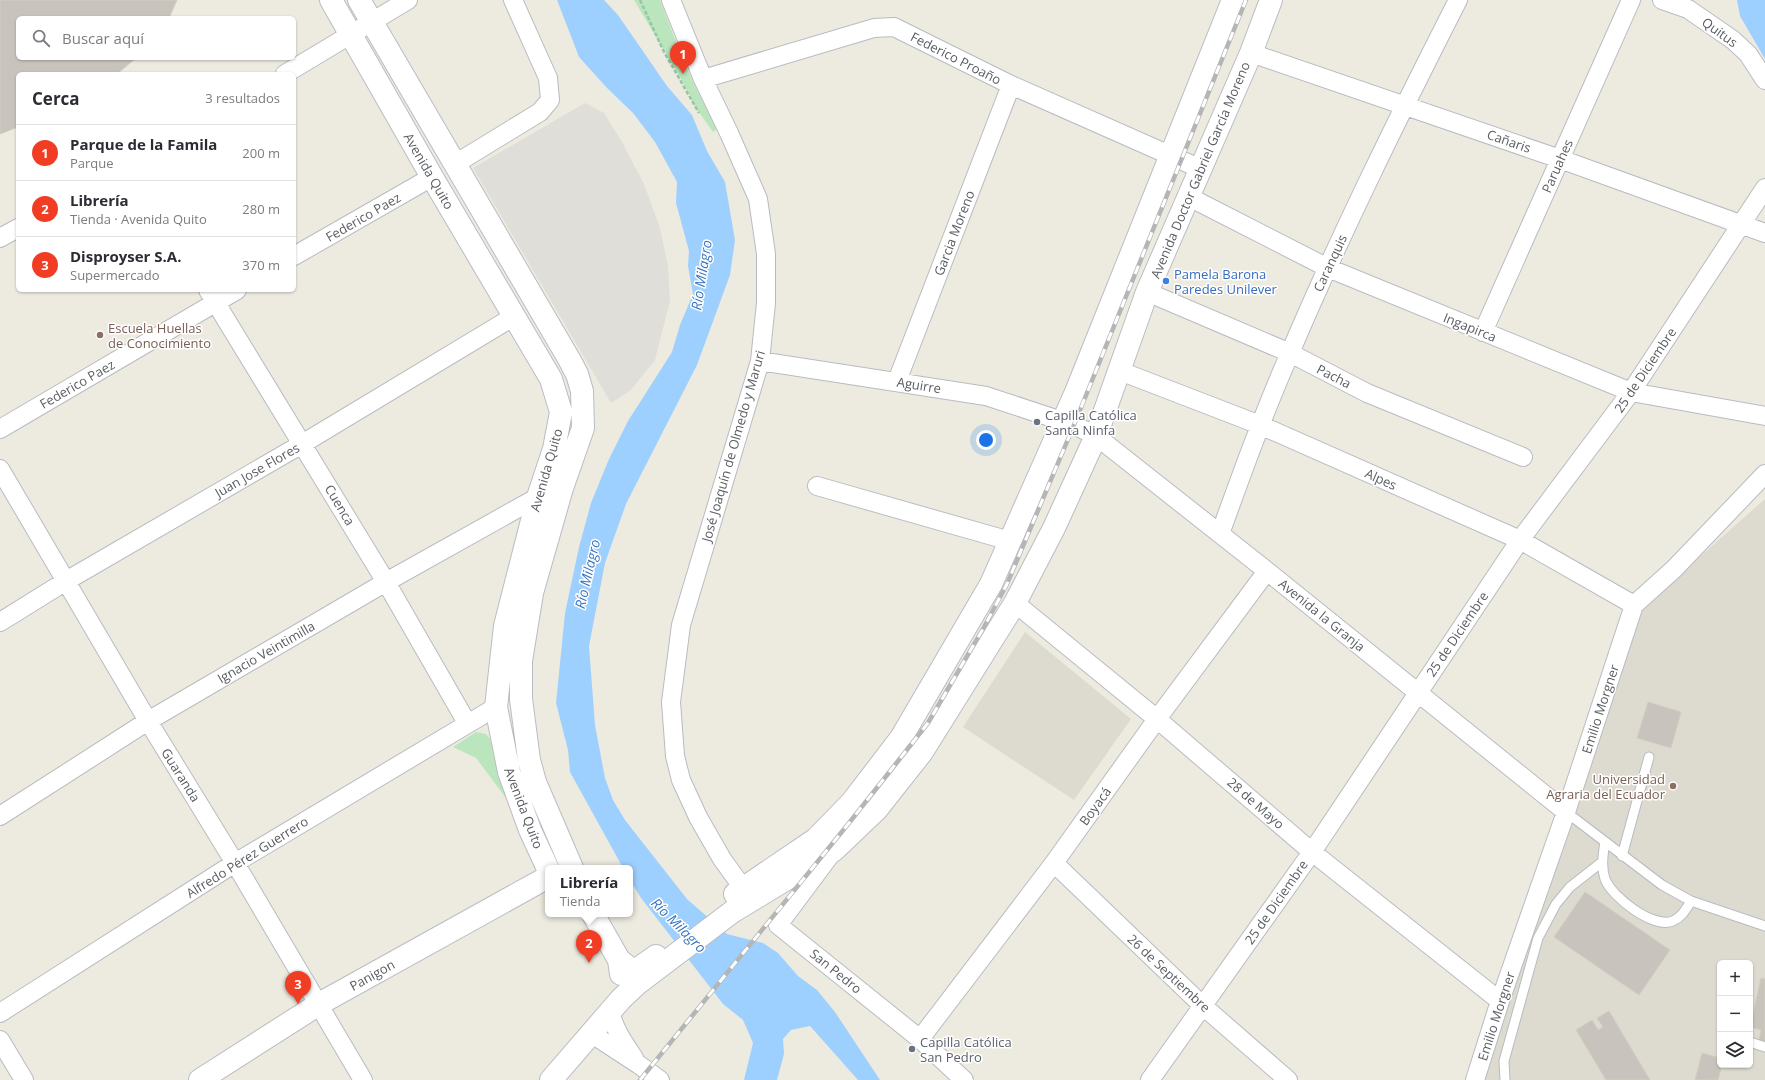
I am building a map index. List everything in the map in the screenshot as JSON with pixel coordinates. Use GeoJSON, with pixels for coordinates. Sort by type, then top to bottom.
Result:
{"type":"FeatureCollection","features":[{"type":"Feature","properties":{"kind":"main road","name":"Avenida Quito"},"geometry":{"type":"LineString","coordinates":[[331,0],[352,34],[432,177],[551,379],[561,412],[554,449],[538,497],[505,626],[496,707],[508,772],[530,830],[546,865]]}},
{"type":"Feature","properties":{"kind":"main road","name":"Avenida Quito"},"geometry":{"type":"LineString","coordinates":[[360,0],[411,91],[569,359],[577,374],[582,391],[583,428],[545,543],[531,601],[521,661],[521,699],[529,760],[535,782],[571,865]]}},
{"type":"Feature","properties":{"kind":"main road","name":"Avenida Doctor Gabriel García Moreno"},"geometry":{"type":"LineString","coordinates":[[728,908],[743,888],[816,839],[852,802],[901,738],[991,584],[1010,541],[1069,423],[1171,155],[1233,0]]}},
{"type":"Feature","properties":{"kind":"main road","name":"Avenida Doctor Gabriel García Moreno"},"geometry":{"type":"LineString","coordinates":[[551,1080],[592,1034],[645,969],[728,908],[834,850],[877,809],[922,752],[1015,603],[1054,528],[1096,436],[1147,292],[1201,169],[1271,0]]}},
{"type":"Feature","properties":{"kind":"main road","name":"Panigon"},"geometry":{"type":"LineString","coordinates":[[200,1080],[319,1004],[545,879]]}},
{"type":"Feature","properties":{"kind":"main road"},"geometry":{"type":"LineString","coordinates":[[595,917],[619,960],[621,974],[615,1005]]}},
{"type":"Feature","properties":{"kind":"main road"},"geometry":{"type":"LineString","coordinates":[[619,960],[633,971],[645,969]]}},
{"type":"Feature","properties":{"kind":"street"},"geometry":{"type":"LineString","coordinates":[[288,72],[408,0]]}},
{"type":"Feature","properties":{"kind":"street"},"geometry":{"type":"LineString","coordinates":[[455,164],[540,112],[550,100],[548,78],[513,0]]}},
{"type":"Feature","properties":{"kind":"street","name":"José Joaquín de Olmedo y Maruri"},"geometry":{"type":"LineString","coordinates":[[671,0],[702,79],[729,133],[758,199],[766,254],[766,303],[760,361],[681,625],[671,702],[675,756],[681,780],[698,817],[722,859],[743,888]]}},
{"type":"Feature","properties":{"kind":"street","name":"Caranquis"},"geometry":{"type":"LineString","coordinates":[[1220,534],[1260,425],[1290,353],[1328,268],[1405,106],[1458,0]]}},
{"type":"Feature","properties":{"kind":"street","name":"Paruahes"},"geometry":{"type":"LineString","coordinates":[[1483,332],[1631,0]]}},
{"type":"Feature","properties":{"kind":"street","name":"Quitus"},"geometry":{"type":"LineString","coordinates":[[1662,0],[1688,9],[1733,40],[1748,54],[1765,80]]}},
{"type":"Feature","properties":{"kind":"street","name":"Federico Proaño"},"geometry":{"type":"LineString","coordinates":[[702,79],[874,28],[894,27],[1011,85],[1201,169]]}},
{"type":"Feature","properties":{"kind":"street","name":"Cañaris"},"geometry":{"type":"LineString","coordinates":[[1250,53],[1560,159],[1765,233]]}},
{"type":"Feature","properties":{"kind":"street","name":"Garcia Moreno"},"geometry":{"type":"LineString","coordinates":[[897,381],[1011,85]]}},
{"type":"Feature","properties":{"kind":"street","name":"Federico Paez"},"geometry":{"type":"LineString","coordinates":[[296,255],[432,177]]}},
{"type":"Feature","properties":{"kind":"street","name":"25 de Diciembre"},"geometry":{"type":"LineString","coordinates":[[1150,1080],[1312,852],[1520,540],[1631,392],[1765,188]]}},
{"type":"Feature","properties":{"kind":"street","name":"Ingapirca"},"geometry":{"type":"LineString","coordinates":[[1189,197],[1328,268],[1631,392],[1765,416]]}},
{"type":"Feature","properties":{"kind":"street"},"geometry":{"type":"LineString","coordinates":[[0,238],[16,229]]}},
{"type":"Feature","properties":{"kind":"street","name":"Federico Paez"},"geometry":{"type":"LineString","coordinates":[[0,429],[212,296],[229,292]]}},
{"type":"Feature","properties":{"kind":"street","name":"Pacha"},"geometry":{"type":"LineString","coordinates":[[1147,292],[1290,353],[1367,392],[1523,457]]}},
{"type":"Feature","properties":{"kind":"street","name":"Cuenca"},"geometry":{"type":"LineString","coordinates":[[212,296],[386,582],[467,723]]}},
{"type":"Feature","properties":{"kind":"street","name":"Juan Jose Flores"},"geometry":{"type":"LineString","coordinates":[[0,622],[66,581],[302,444],[514,317]]}},
{"type":"Feature","properties":{"kind":"street","name":"Aguirre"},"geometry":{"type":"LineString","coordinates":[[760,361],[897,381],[986,396],[1069,423]]}},
{"type":"Feature","properties":{"kind":"street","name":"Alpes"},"geometry":{"type":"LineString","coordinates":[[1120,371],[1260,425],[1520,540],[1634,605]]}},
{"type":"Feature","properties":{"kind":"street","name":"Avenida la Granja"},"geometry":{"type":"LineString","coordinates":[[1069,423],[1096,436],[1268,571],[1566,812]]}},
{"type":"Feature","properties":{"kind":"street","name":"Guaranda"},"geometry":{"type":"LineString","coordinates":[[0,469],[148,721],[235,863],[364,1080]]}},
{"type":"Feature","properties":{"kind":"street","name":"Emilio Morgner"},"geometry":{"type":"LineString","coordinates":[[1475,1080],[1500,1001],[1566,812],[1634,605],[1674,569],[1765,474]]}},
{"type":"Feature","properties":{"kind":"street"},"geometry":{"type":"LineString","coordinates":[[817,486],[1010,541]]}},
{"type":"Feature","properties":{"kind":"street","name":"Ignacio Veintimilla"},"geometry":{"type":"LineString","coordinates":[[0,816],[148,721],[386,582],[538,497]]}},
{"type":"Feature","properties":{"kind":"street","name":"Boyacá"},"geometry":{"type":"LineString","coordinates":[[920,1039],[1054,863],[1158,719],[1268,571]]}},
{"type":"Feature","properties":{"kind":"street","name":"28 de Mayo"},"geometry":{"type":"LineString","coordinates":[[1015,603],[1158,719],[1312,852],[1500,1001]]}},
{"type":"Feature","properties":{"kind":"street","name":"Alfredo Pérez Guerrero"},"geometry":{"type":"LineString","coordinates":[[0,1013],[235,863],[496,707]]}},
{"type":"Feature","properties":{"kind":"street","name":"San Pedro"},"geometry":{"type":"LineString","coordinates":[[834,850],[778,925],[920,1039],[964,1080]]}},
{"type":"Feature","properties":{"kind":"street","name":"26 de Septiembre"},"geometry":{"type":"LineString","coordinates":[[1054,863],[1203,1006],[1288,1080]]}},
{"type":"Feature","properties":{"kind":"street"},"geometry":{"type":"LineString","coordinates":[[615,1005],[613,1024],[619,1036],[638,1064]]}},
{"type":"Feature","properties":{"kind":"street"},"geometry":{"type":"LineString","coordinates":[[592,1034],[660,1080]]}},
{"type":"Feature","properties":{"kind":"street"},"geometry":{"type":"LineString","coordinates":[[0,1040],[24,1080]]}},
{"type":"Feature","properties":{"kind":"lane"},"geometry":{"type":"LineString","coordinates":[[1622,856],[1649,758]]}},
{"type":"Feature","properties":{"kind":"lane"},"geometry":{"type":"LineString","coordinates":[[1566,812],[1662,885],[1691,901],[1765,926]]}},
{"type":"Feature","properties":{"kind":"lane"},"geometry":{"type":"LineString","coordinates":[[1604,842],[1602,862],[1605,880],[1618,898],[1641,914],[1660,921],[1671,922],[1681,916],[1691,901]]}},
{"type":"Feature","properties":{"kind":"lane"},"geometry":{"type":"LineString","coordinates":[[1505,1080],[1504,1061],[1538,938],[1556,904],[1570,887],[1602,862]]}},
{"type":"Feature","properties":{"kind":"lane"},"geometry":{"type":"LineString","coordinates":[[1753,1043],[1765,1046]]}},
{"type":"Feature","properties":{"kind":"path"},"geometry":{"type":"LineString","coordinates":[[640,0],[664,52],[700,114]]}},
{"type":"Feature","properties":{"kind":"shaded area"},"geometry":{"type":"Polygon","coordinates":[[[585,103],[604,113],[622,142],[644,184],[660,228],[668,266],[670,301],[655,360],[631,390],[611,403],[473,168],[585,103]]]}},
{"type":"Feature","properties":{"kind":"shaded area","name":"Universidad Agraria del Ecuador"},"geometry":{"type":"Polygon","coordinates":[[[1765,499],[1765,1080],[1482,1080],[1640,610],[1765,499]]]}},
{"type":"Feature","properties":{"kind":"shaded area"},"geometry":{"type":"Polygon","coordinates":[[[1025,632],[1131,719],[1074,800],[963,727],[1025,632]]]}},
{"type":"Feature","properties":{"kind":"green space"},"geometry":{"type":"Polygon","coordinates":[[[634,0],[660,0],[693,82],[718,128],[713,132],[696,108],[684,84],[634,0]]]}},
{"type":"Feature","properties":{"kind":"green space"},"geometry":{"type":"Polygon","coordinates":[[[476,732],[486,734],[490,739],[506,798],[476,758],[453,747],[476,732]]]}},
{"type":"Feature","properties":{"kind":"water","name":"Río Milagro"},"geometry":{"type":"Polygon","coordinates":[[[557,0],[604,0],[618,15],[667,86],[692,115],[707,151],[725,182],[735,240],[730,275],[697,365],[626,504],[605,563],[589,646],[595,725],[605,778],[613,800],[625,820],[687,899],[727,934],[763,943],[778,953],[798,976],[817,990],[835,1012],[880,1080],[858,1080],[810,1026],[791,1030],[783,1039],[784,1054],[777,1080],[744,1080],[753,1043],[743,1020],[723,1004],[641,898],[633,885],[633,865],[621,865],[570,772],[568,750],[556,703],[565,613],[579,547],[591,503],[609,459],[628,421],[672,352],[680,325],[693,294],[688,266],[689,251],[676,203],[677,182],[655,142],[633,113],[607,88],[579,57],[557,0]]]}},
{"type":"Feature","properties":{"kind":"water"},"geometry":{"type":"Polygon","coordinates":[[[1737,0],[1765,0],[1765,59],[1740,16],[1737,0]]]}},
{"type":"Feature","properties":{"kind":"building"},"geometry":{"type":"Polygon","coordinates":[[[0,0],[177,0],[170,16],[16,16],[16,60],[134,60],[119,72],[16,72],[16,128],[0,134],[0,0]]]}},
{"type":"Feature","properties":{"kind":"building"},"geometry":{"type":"Polygon","coordinates":[[[1648,702],[1681,712],[1671,748],[1637,738],[1648,702]]]}},
{"type":"Feature","properties":{"kind":"building"},"geometry":{"type":"Polygon","coordinates":[[[1585,892],[1670,950],[1639,995],[1554,937],[1585,892]]]}},
{"type":"Feature","properties":{"kind":"building"},"geometry":{"type":"Polygon","coordinates":[[[1761,978],[1765,979],[1765,1042],[1759,1041],[1761,1030],[1753,1028],[1753,1014],[1761,978]]]}},
{"type":"Feature","properties":{"kind":"building"},"geometry":{"type":"Polygon","coordinates":[[[1609,1011],[1650,1080],[1606,1080],[1576,1030],[1592,1020],[1598,1030],[1603,1027],[1597,1018],[1609,1011]]]}},
{"type":"Feature","properties":{"kind":"building"},"geometry":{"type":"Polygon","coordinates":[[[1702,1053],[1717,1057],[1717,1068],[1721,1068],[1718,1080],[1695,1080],[1702,1053]]]}},
{"type":"Feature","properties":{"kind":"railway"},"geometry":{"type":"LineString","coordinates":[[640,1080],[849,823],[928,723],[983,629],[1007,584],[1074,425],[1246,0]]}},
{"type":"Feature","properties":{"kind":"place","name":"Parque de la Famila"},"geometry":{"type":"Point","coordinates":[683,74]}},
{"type":"Feature","properties":{"kind":"place","name":"Pamela Barona Paredes Unilever"},"geometry":{"type":"Point","coordinates":[1166,281]}},
{"type":"Feature","properties":{"kind":"place","name":"Escuela Huellas de Conocimiento"},"geometry":{"type":"Point","coordinates":[100,335]}},
{"type":"Feature","properties":{"kind":"place","name":"Capilla Católica Santa Ninfa"},"geometry":{"type":"Point","coordinates":[1037,422]}},
{"type":"Feature","properties":{"kind":"place","name":"Universidad Agraria del Ecuador"},"geometry":{"type":"Point","coordinates":[1673,786]}},
{"type":"Feature","properties":{"kind":"place","name":"Librería"},"geometry":{"type":"Point","coordinates":[589,963]}},
{"type":"Feature","properties":{"kind":"place","name":"Disproyser S.A."},"geometry":{"type":"Point","coordinates":[298,1004]}},
{"type":"Feature","properties":{"kind":"place","name":"Capilla Católica San Pedro"},"geometry":{"type":"Point","coordinates":[912,1049]}}]}
